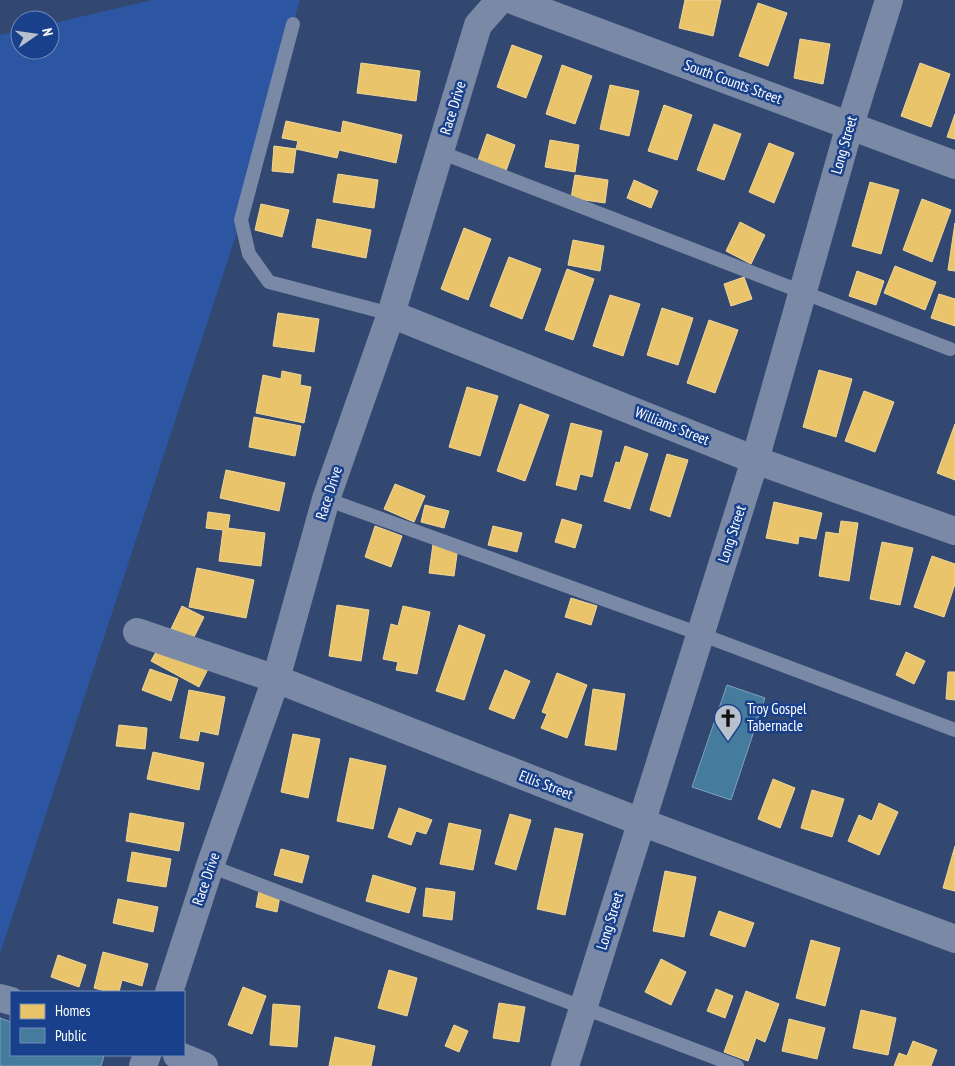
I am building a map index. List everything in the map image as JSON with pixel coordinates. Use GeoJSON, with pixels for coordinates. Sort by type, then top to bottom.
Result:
{"type":"FeatureCollection","features":[{"type":"Feature","properties":{"kind":"street","name":"Race Drive"},"geometry":{"type":"LineString","coordinates":[[169,991],[210,866],[276,679],[326,499],[391,314],[478,25],[500,0]]}},
{"type":"Feature","properties":{"kind":"street","name":"South Counts Street"},"geometry":{"type":"LineString","coordinates":[[512,0],[955,165]]}},
{"type":"Feature","properties":{"kind":"street","name":"Long Street"},"geometry":{"type":"LineString","coordinates":[[565,1066],[756,460],[850,125],[888,0]]}},
{"type":"Feature","properties":{"kind":"street","name":"Williams Street"},"geometry":{"type":"LineString","coordinates":[[391,314],[756,460],[955,531]]}},
{"type":"Feature","properties":{"kind":"street","name":"Ellis Street"},"geometry":{"type":"LineString","coordinates":[[137,632],[276,679],[641,822],[955,939]]}},
{"type":"Feature","properties":{"kind":"street"},"geometry":{"type":"LineString","coordinates":[[179,1056],[204,1066]]}},
{"type":"Feature","properties":{"kind":"lane"},"geometry":{"type":"LineString","coordinates":[[293,24],[241,220],[249,254],[269,282],[391,314]]}},
{"type":"Feature","properties":{"kind":"lane"},"geometry":{"type":"LineString","coordinates":[[440,152],[950,349]]}},
{"type":"Feature","properties":{"kind":"lane"},"geometry":{"type":"LineString","coordinates":[[326,499],[700,634],[955,730]]}},
{"type":"Feature","properties":{"kind":"lane"},"geometry":{"type":"LineString","coordinates":[[210,866],[737,1066]]}},
{"type":"Feature","properties":{"kind":"shaded area"},"geometry":{"type":"Polygon","coordinates":[[[152,0],[300,0],[241,220],[0,954],[0,35],[10,33],[10,60],[60,60],[60,22],[152,0]]]}},
{"type":"Feature","properties":{"kind":"building: Homes"},"geometry":{"type":"Polygon","coordinates":[[[685,0],[721,0],[713,36],[679,28],[685,0]]]}},
{"type":"Feature","properties":{"kind":"building: Homes"},"geometry":{"type":"Polygon","coordinates":[[[758,3],[787,13],[768,66],[739,56],[758,3]]]}},
{"type":"Feature","properties":{"kind":"building: Homes"},"geometry":{"type":"Polygon","coordinates":[[[800,39],[830,44],[823,84],[794,78],[800,39]]]}},
{"type":"Feature","properties":{"kind":"building: Homes"},"geometry":{"type":"Polygon","coordinates":[[[512,45],[542,56],[526,98],[497,87],[512,45]]]}},
{"type":"Feature","properties":{"kind":"building: Homes"},"geometry":{"type":"Polygon","coordinates":[[[361,63],[420,71],[416,101],[357,93],[361,63]]]}},
{"type":"Feature","properties":{"kind":"building: Homes"},"geometry":{"type":"Polygon","coordinates":[[[920,63],[950,74],[931,127],[901,116],[920,63]]]}},
{"type":"Feature","properties":{"kind":"building: Homes"},"geometry":{"type":"Polygon","coordinates":[[[562,65],[592,76],[575,124],[546,114],[562,65]]]}},
{"type":"Feature","properties":{"kind":"building: Homes"},"geometry":{"type":"Polygon","coordinates":[[[610,85],[639,91],[629,136],[600,129],[610,85]]]}},
{"type":"Feature","properties":{"kind":"building: Homes"},"geometry":{"type":"Polygon","coordinates":[[[664,105],[692,115],[677,160],[648,151],[664,105]]]}},
{"type":"Feature","properties":{"kind":"building: Homes"},"geometry":{"type":"Polygon","coordinates":[[[955,114],[955,139],[947,137],[955,114]]]}},
{"type":"Feature","properties":{"kind":"building: Homes"},"geometry":{"type":"Polygon","coordinates":[[[286,121],[341,133],[343,121],[402,135],[396,163],[339,150],[337,158],[296,149],[298,141],[282,138],[286,121]]]}},
{"type":"Feature","properties":{"kind":"building: Homes"},"geometry":{"type":"Polygon","coordinates":[[[714,124],[741,134],[724,180],[697,170],[714,124]]]}},
{"type":"Feature","properties":{"kind":"building: Homes"},"geometry":{"type":"Polygon","coordinates":[[[487,134],[515,145],[506,171],[478,160],[487,134]]]}},
{"type":"Feature","properties":{"kind":"building: Homes"},"geometry":{"type":"Polygon","coordinates":[[[550,140],[579,145],[575,172],[545,167],[550,140]]]}},
{"type":"Feature","properties":{"kind":"building: Homes"},"geometry":{"type":"Polygon","coordinates":[[[769,143],[794,153],[774,203],[749,192],[769,143]]]}},
{"type":"Feature","properties":{"kind":"building: Homes"},"geometry":{"type":"Polygon","coordinates":[[[274,146],[296,149],[293,173],[272,171],[274,146]]]}},
{"type":"Feature","properties":{"kind":"building: Homes"},"geometry":{"type":"Polygon","coordinates":[[[338,174],[378,180],[374,208],[333,202],[338,174]]]}},
{"type":"Feature","properties":{"kind":"building: Homes"},"geometry":{"type":"Polygon","coordinates":[[[575,175],[608,180],[605,203],[571,198],[575,175]]]}},
{"type":"Feature","properties":{"kind":"building: Homes"},"geometry":{"type":"Polygon","coordinates":[[[634,180],[658,191],[651,208],[627,198],[634,180]]]}},
{"type":"Feature","properties":{"kind":"building: Homes"},"geometry":{"type":"Polygon","coordinates":[[[870,182],[899,190],[881,254],[852,246],[870,182]]]}},
{"type":"Feature","properties":{"kind":"building: Homes"},"geometry":{"type":"Polygon","coordinates":[[[922,199],[951,210],[932,262],[903,250],[922,199]]]}},
{"type":"Feature","properties":{"kind":"building: Homes"},"geometry":{"type":"Polygon","coordinates":[[[261,204],[289,210],[282,237],[255,230],[261,204]]]}},
{"type":"Feature","properties":{"kind":"building: Homes"},"geometry":{"type":"Polygon","coordinates":[[[317,219],[371,230],[366,258],[312,247],[317,219]]]}},
{"type":"Feature","properties":{"kind":"building: Homes"},"geometry":{"type":"Polygon","coordinates":[[[740,222],[765,235],[751,264],[726,251],[740,222]]]}},
{"type":"Feature","properties":{"kind":"building: Homes"},"geometry":{"type":"Polygon","coordinates":[[[955,223],[955,271],[948,270],[955,223]]]}},
{"type":"Feature","properties":{"kind":"building: Homes"},"geometry":{"type":"Polygon","coordinates":[[[464,228],[491,239],[468,300],[441,289],[464,228]]]}},
{"type":"Feature","properties":{"kind":"building: Homes"},"geometry":{"type":"Polygon","coordinates":[[[573,240],[604,246],[600,271],[568,265],[573,240]]]}},
{"type":"Feature","properties":{"kind":"building: Homes"},"geometry":{"type":"Polygon","coordinates":[[[509,257],[541,269],[522,319],[490,306],[509,257]]]}},
{"type":"Feature","properties":{"kind":"building: Homes"},"geometry":{"type":"Polygon","coordinates":[[[895,266],[936,282],[925,310],[884,293],[895,266]]]}},
{"type":"Feature","properties":{"kind":"building: Homes"},"geometry":{"type":"Polygon","coordinates":[[[567,269],[594,279],[573,340],[545,330],[567,269]]]}},
{"type":"Feature","properties":{"kind":"building: Homes"},"geometry":{"type":"Polygon","coordinates":[[[857,271],[884,281],[876,305],[849,296],[857,271]]]}},
{"type":"Feature","properties":{"kind":"building: Homes"},"geometry":{"type":"Polygon","coordinates":[[[744,277],[752,299],[731,306],[724,284],[744,277]]]}},
{"type":"Feature","properties":{"kind":"building: Homes"},"geometry":{"type":"Polygon","coordinates":[[[939,294],[955,299],[955,326],[931,318],[939,294]]]}},
{"type":"Feature","properties":{"kind":"building: Homes"},"geometry":{"type":"Polygon","coordinates":[[[610,295],[640,304],[623,356],[593,346],[610,295]]]}},
{"type":"Feature","properties":{"kind":"building: Homes"},"geometry":{"type":"Polygon","coordinates":[[[662,308],[693,318],[678,365],[647,355],[662,308]]]}},
{"type":"Feature","properties":{"kind":"building: Homes"},"geometry":{"type":"Polygon","coordinates":[[[278,313],[319,319],[314,352],[273,346],[278,313]]]}},
{"type":"Feature","properties":{"kind":"building: Homes"},"geometry":{"type":"Polygon","coordinates":[[[709,320],[738,330],[715,393],[687,383],[709,320]]]}},
{"type":"Feature","properties":{"kind":"building: Homes"},"geometry":{"type":"Polygon","coordinates":[[[819,370],[852,379],[836,437],[803,427],[819,370]]]}},
{"type":"Feature","properties":{"kind":"building: Homes"},"geometry":{"type":"Polygon","coordinates":[[[282,371],[301,375],[300,385],[311,387],[304,423],[256,413],[263,375],[281,379],[282,371]]]}},
{"type":"Feature","properties":{"kind":"building: Homes"},"geometry":{"type":"Polygon","coordinates":[[[467,387],[498,396],[480,456],[449,447],[467,387]]]}},
{"type":"Feature","properties":{"kind":"building: Homes"},"geometry":{"type":"Polygon","coordinates":[[[864,391],[894,402],[875,452],[845,441],[864,391]]]}},
{"type":"Feature","properties":{"kind":"building: Homes"},"geometry":{"type":"Polygon","coordinates":[[[520,404],[549,415],[525,481],[497,471],[520,404]]]}},
{"type":"Feature","properties":{"kind":"building: Homes"},"geometry":{"type":"Polygon","coordinates":[[[254,417],[301,426],[295,456],[249,447],[254,417]]]}},
{"type":"Feature","properties":{"kind":"building: Homes"},"geometry":{"type":"Polygon","coordinates":[[[571,423],[602,431],[592,477],[580,474],[576,490],[556,485],[571,423]]]}},
{"type":"Feature","properties":{"kind":"building: Homes"},"geometry":{"type":"Polygon","coordinates":[[[955,424],[955,480],[937,473],[955,424]]]}},
{"type":"Feature","properties":{"kind":"building: Homes"},"geometry":{"type":"Polygon","coordinates":[[[625,446],[648,454],[630,509],[604,501],[616,462],[620,463],[625,446]]]}},
{"type":"Feature","properties":{"kind":"building: Homes"},"geometry":{"type":"Polygon","coordinates":[[[667,454],[688,460],[670,517],[650,510],[667,454]]]}},
{"type":"Feature","properties":{"kind":"building: Homes"},"geometry":{"type":"Polygon","coordinates":[[[226,470],[285,483],[279,511],[220,498],[226,470]]]}},
{"type":"Feature","properties":{"kind":"building: Homes"},"geometry":{"type":"Polygon","coordinates":[[[395,484],[425,496],[414,522],[384,509],[395,484]]]}},
{"type":"Feature","properties":{"kind":"building: Homes"},"geometry":{"type":"Polygon","coordinates":[[[774,502],[822,513],[816,539],[799,536],[798,544],[766,538],[774,502]]]}},
{"type":"Feature","properties":{"kind":"building: Homes"},"geometry":{"type":"Polygon","coordinates":[[[425,505],[449,511],[444,528],[421,522],[425,505]]]}},
{"type":"Feature","properties":{"kind":"building: Homes"},"geometry":{"type":"Polygon","coordinates":[[[208,512],[230,515],[228,528],[265,533],[261,566],[219,561],[223,530],[206,528],[208,512]]]}},
{"type":"Feature","properties":{"kind":"building: Homes"},"geometry":{"type":"Polygon","coordinates":[[[562,519],[582,525],[575,548],[555,542],[562,519]]]}},
{"type":"Feature","properties":{"kind":"building: Homes"},"geometry":{"type":"Polygon","coordinates":[[[841,521],[858,523],[849,581],[819,576],[826,532],[839,534],[841,521]]]}},
{"type":"Feature","properties":{"kind":"building: Homes"},"geometry":{"type":"Polygon","coordinates":[[[375,526],[402,536],[391,567],[365,557],[375,526]]]}},
{"type":"Feature","properties":{"kind":"building: Homes"},"geometry":{"type":"Polygon","coordinates":[[[493,526],[522,533],[517,552],[488,545],[493,526]]]}},
{"type":"Feature","properties":{"kind":"building: Homes"},"geometry":{"type":"Polygon","coordinates":[[[882,542],[913,548],[900,605],[870,599],[882,542]]]}},
{"type":"Feature","properties":{"kind":"building: Homes"},"geometry":{"type":"Polygon","coordinates":[[[433,544],[458,547],[454,576],[429,573],[433,544]]]}},
{"type":"Feature","properties":{"kind":"building: Homes"},"geometry":{"type":"Polygon","coordinates":[[[932,556],[955,564],[955,584],[944,617],[914,607],[932,556]]]}},
{"type":"Feature","properties":{"kind":"building: Homes"},"geometry":{"type":"Polygon","coordinates":[[[197,568],[254,580],[246,618],[189,607],[197,568]]]}},
{"type":"Feature","properties":{"kind":"building: Homes"},"geometry":{"type":"Polygon","coordinates":[[[571,598],[597,606],[591,625],[565,617],[571,598]]]}},
{"type":"Feature","properties":{"kind":"building: Homes"},"geometry":{"type":"Polygon","coordinates":[[[337,605],[369,610],[361,661],[329,656],[337,605]]]}},
{"type":"Feature","properties":{"kind":"building: Homes"},"geometry":{"type":"Polygon","coordinates":[[[182,606],[204,617],[192,641],[171,629],[182,606]]]}},
{"type":"Feature","properties":{"kind":"building: Homes"},"geometry":{"type":"Polygon","coordinates":[[[403,606],[430,612],[417,674],[396,670],[398,662],[383,659],[391,624],[398,626],[403,606]]]}},
{"type":"Feature","properties":{"kind":"building: Homes"},"geometry":{"type":"Polygon","coordinates":[[[459,625],[485,635],[464,700],[436,691],[459,625]]]}},
{"type":"Feature","properties":{"kind":"building: Homes"},"geometry":{"type":"Polygon","coordinates":[[[162,641],[209,667],[199,687],[151,661],[162,641]]]}},
{"type":"Feature","properties":{"kind":"building: Homes"},"geometry":{"type":"Polygon","coordinates":[[[906,652],[925,661],[914,684],[896,675],[906,652]]]}},
{"type":"Feature","properties":{"kind":"building: Homes"},"geometry":{"type":"Polygon","coordinates":[[[150,669],[178,679],[171,701],[142,690],[150,669]]]}},
{"type":"Feature","properties":{"kind":"building: Homes"},"geometry":{"type":"Polygon","coordinates":[[[505,670],[530,681],[514,719],[489,709],[505,670]]]}},
{"type":"Feature","properties":{"kind":"building: Homes"},"geometry":{"type":"Polygon","coordinates":[[[948,672],[955,672],[955,700],[946,699],[948,672]]]}},
{"type":"Feature","properties":{"kind":"building: Homes"},"geometry":{"type":"Polygon","coordinates":[[[557,673],[587,685],[567,738],[541,728],[547,714],[542,712],[557,673]]]}},
{"type":"Feature","properties":{"kind":"building: Homes"},"geometry":{"type":"Polygon","coordinates":[[[593,689],[625,694],[616,750],[585,745],[593,689]]]}},
{"type":"Feature","properties":{"kind":"building: Homes"},"geometry":{"type":"Polygon","coordinates":[[[189,690],[225,697],[218,735],[200,731],[198,741],[180,738],[189,690]]]}},
{"type":"Feature","properties":{"kind":"building: Homes"},"geometry":{"type":"Polygon","coordinates":[[[119,725],[147,728],[145,749],[116,746],[119,725]]]}},
{"type":"Feature","properties":{"kind":"building: Homes"},"geometry":{"type":"Polygon","coordinates":[[[293,734],[320,739],[308,798],[281,792],[293,734]]]}},
{"type":"Feature","properties":{"kind":"building: Homes"},"geometry":{"type":"Polygon","coordinates":[[[153,752],[204,763],[199,790],[147,779],[153,752]]]}},
{"type":"Feature","properties":{"kind":"building: Homes"},"geometry":{"type":"Polygon","coordinates":[[[350,758],[386,766],[373,829],[337,821],[350,758]]]}},
{"type":"Feature","properties":{"kind":"building: Homes"},"geometry":{"type":"Polygon","coordinates":[[[773,779],[795,788],[780,828],[758,819],[773,779]]]}},
{"type":"Feature","properties":{"kind":"building: Homes"},"geometry":{"type":"Polygon","coordinates":[[[812,790],[844,799],[832,837],[801,828],[812,790]]]}},
{"type":"Feature","properties":{"kind":"building: Homes"},"geometry":{"type":"Polygon","coordinates":[[[879,803],[898,812],[879,855],[848,841],[859,815],[872,821],[879,803]]]}},
{"type":"Feature","properties":{"kind":"building: Homes"},"geometry":{"type":"Polygon","coordinates":[[[399,808],[432,820],[426,834],[416,831],[411,845],[388,837],[399,808]]]}},
{"type":"Feature","properties":{"kind":"building: Homes"},"geometry":{"type":"Polygon","coordinates":[[[130,813],[184,823],[179,851],[126,841],[130,813]]]}},
{"type":"Feature","properties":{"kind":"building: Homes"},"geometry":{"type":"Polygon","coordinates":[[[510,814],[531,820],[516,870],[495,864],[510,814]]]}},
{"type":"Feature","properties":{"kind":"building: Homes"},"geometry":{"type":"Polygon","coordinates":[[[449,823],[481,830],[473,870],[440,864],[449,823]]]}},
{"type":"Feature","properties":{"kind":"building: Homes"},"geometry":{"type":"Polygon","coordinates":[[[555,828],[583,834],[565,915],[537,909],[555,828]]]}},
{"type":"Feature","properties":{"kind":"building: Homes"},"geometry":{"type":"Polygon","coordinates":[[[955,846],[955,891],[943,888],[955,846]]]}},
{"type":"Feature","properties":{"kind":"building: Homes"},"geometry":{"type":"Polygon","coordinates":[[[281,849],[309,856],[302,883],[274,875],[281,849]]]}},
{"type":"Feature","properties":{"kind":"building: Homes"},"geometry":{"type":"Polygon","coordinates":[[[132,852],[171,859],[166,887],[127,881],[132,852]]]}},
{"type":"Feature","properties":{"kind":"building: Homes"},"geometry":{"type":"Polygon","coordinates":[[[665,871],[696,877],[684,937],[653,931],[665,871]]]}},
{"type":"Feature","properties":{"kind":"building: Homes"},"geometry":{"type":"Polygon","coordinates":[[[373,875],[416,888],[409,913],[366,901],[373,875]]]}},
{"type":"Feature","properties":{"kind":"building: Homes"},"geometry":{"type":"Polygon","coordinates":[[[426,888],[455,892],[452,920],[423,916],[426,888]]]}},
{"type":"Feature","properties":{"kind":"building: Homes"},"geometry":{"type":"Polygon","coordinates":[[[259,891],[280,896],[277,912],[256,907],[259,891]]]}},
{"type":"Feature","properties":{"kind":"building: Homes"},"geometry":{"type":"Polygon","coordinates":[[[118,899],[158,907],[153,932],[113,923],[118,899]]]}},
{"type":"Feature","properties":{"kind":"building: Homes"},"geometry":{"type":"Polygon","coordinates":[[[719,911],[754,923],[745,947],[710,935],[719,911]]]}},
{"type":"Feature","properties":{"kind":"building: Homes"},"geometry":{"type":"Polygon","coordinates":[[[811,940],[840,948],[825,1006],[796,998],[811,940]]]}},
{"type":"Feature","properties":{"kind":"building: Homes"},"geometry":{"type":"Polygon","coordinates":[[[103,952],[148,964],[142,986],[122,980],[119,991],[105,991],[94,988],[103,952]]]}},
{"type":"Feature","properties":{"kind":"building: Homes"},"geometry":{"type":"Polygon","coordinates":[[[58,955],[86,965],[79,987],[51,977],[58,955]]]}},
{"type":"Feature","properties":{"kind":"building: Homes"},"geometry":{"type":"Polygon","coordinates":[[[661,959],[686,972],[671,1005],[645,992],[661,959]]]}},
{"type":"Feature","properties":{"kind":"building: Homes"},"geometry":{"type":"Polygon","coordinates":[[[389,970],[417,978],[407,1016],[378,1008],[389,970]]]}},
{"type":"Feature","properties":{"kind":"building: Homes"},"geometry":{"type":"Polygon","coordinates":[[[243,987],[266,996],[252,1034],[228,1025],[243,987]]]}},
{"type":"Feature","properties":{"kind":"building: Homes"},"geometry":{"type":"Polygon","coordinates":[[[716,989],[733,996],[725,1018],[707,1011],[716,989]]]}},
{"type":"Feature","properties":{"kind":"building: Homes"},"geometry":{"type":"Polygon","coordinates":[[[746,991],[779,1004],[765,1042],[756,1038],[748,1061],[724,1052],[746,991]]]}},
{"type":"Feature","properties":{"kind":"building: Homes"},"geometry":{"type":"Polygon","coordinates":[[[499,1003],[525,1007],[519,1042],[493,1038],[499,1003]]]}},
{"type":"Feature","properties":{"kind":"building: Homes"},"geometry":{"type":"Polygon","coordinates":[[[273,1004],[300,1006],[297,1047],[270,1045],[273,1004]]]}},
{"type":"Feature","properties":{"kind":"building: Homes"},"geometry":{"type":"Polygon","coordinates":[[[861,1010],[896,1018],[888,1055],[853,1048],[861,1010]]]}},
{"type":"Feature","properties":{"kind":"building: Homes"},"geometry":{"type":"Polygon","coordinates":[[[789,1019],[825,1028],[817,1059],[782,1051],[789,1019]]]}},
{"type":"Feature","properties":{"kind":"building: Homes"},"geometry":{"type":"Polygon","coordinates":[[[454,1025],[468,1031],[459,1052],[445,1046],[454,1025]]]}},
{"type":"Feature","properties":{"kind":"building: Homes"},"geometry":{"type":"Polygon","coordinates":[[[335,1037],[375,1046],[371,1066],[329,1066],[335,1037]]]}},
{"type":"Feature","properties":{"kind":"building: Homes"},"geometry":{"type":"Polygon","coordinates":[[[913,1041],[937,1050],[931,1066],[894,1066],[899,1053],[907,1056],[913,1041]]]}},
{"type":"Feature","properties":{"kind":"building: Public","name":"Troy Gospel Tabernacle"},"geometry":{"type":"Polygon","coordinates":[[[727,685],[765,698],[731,800],[692,787],[727,685]]]}},
{"type":"Feature","properties":{"kind":"building: Public"},"geometry":{"type":"Polygon","coordinates":[[[0,1018],[10,1022],[10,1056],[104,1056],[101,1066],[0,1066],[0,1018]]]}},
{"type":"Feature","properties":{"kind":"place","name":"Troy Gospel Tabernacle"},"geometry":{"type":"Point","coordinates":[728,742]}}]}
